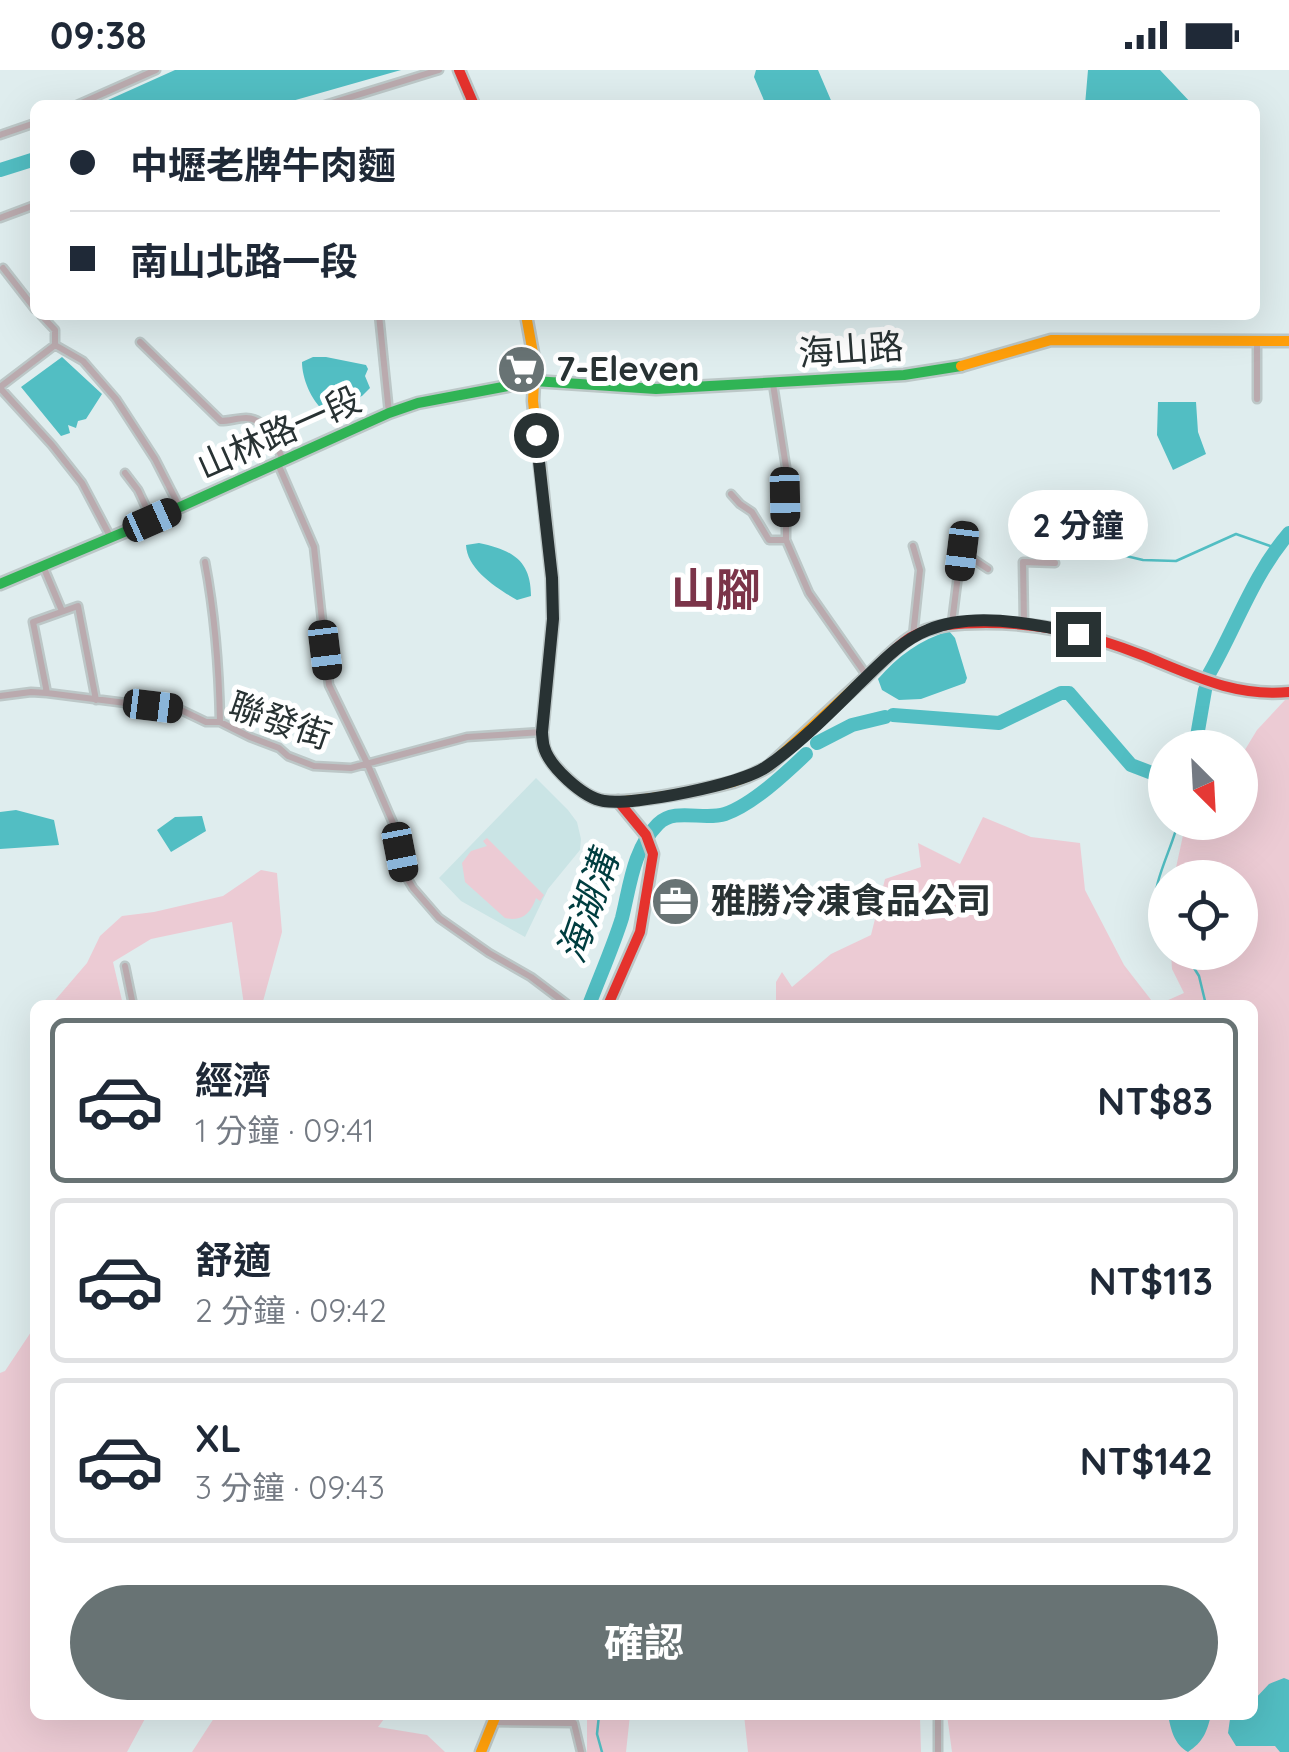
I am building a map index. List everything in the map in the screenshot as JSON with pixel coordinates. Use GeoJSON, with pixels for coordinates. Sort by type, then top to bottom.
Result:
{"type":"FeatureCollection","features":[{"type":"Feature","properties":{"kind":"street"},"geometry":{"type":"LineString","coordinates":[[132,70],[136,79]]}},
{"type":"Feature","properties":{"kind":"street"},"geometry":{"type":"LineString","coordinates":[[88,100],[156,70]]}},
{"type":"Feature","properties":{"kind":"street"},"geometry":{"type":"LineString","coordinates":[[340,100],[439,70]]}},
{"type":"Feature","properties":{"kind":"street"},"geometry":{"type":"LineString","coordinates":[[459,70],[472,100]]}},
{"type":"Feature","properties":{"kind":"street"},"geometry":{"type":"LineString","coordinates":[[0,135],[30,125]]}},
{"type":"Feature","properties":{"kind":"street"},"geometry":{"type":"LineString","coordinates":[[0,218],[30,208]]}},
{"type":"Feature","properties":{"kind":"street"},"geometry":{"type":"LineString","coordinates":[[3,268],[30,303]]}},
{"type":"Feature","properties":{"kind":"street"},"geometry":{"type":"LineString","coordinates":[[45,320],[54,330],[55,345]]}},
{"type":"Feature","properties":{"kind":"street"},"geometry":{"type":"LineString","coordinates":[[380,320],[389,413]]}},
{"type":"Feature","properties":{"kind":"street"},"geometry":{"type":"LineString","coordinates":[[527,320],[534,349],[534,401],[552,578],[553,619],[543,746],[562,774],[590,796],[618,801],[706,788],[753,775],[784,753],[913,636],[952,622],[1024,623],[1065,630],[1116,645],[1224,688],[1267,694],[1289,692]]}},
{"type":"Feature","properties":{"kind":"street","name":"海山路"},"geometry":{"type":"LineString","coordinates":[[534,381],[656,388],[773,384],[904,375],[957,367],[1051,340],[1289,342]]}},
{"type":"Feature","properties":{"kind":"street"},"geometry":{"type":"LineString","coordinates":[[1257,341],[1257,399]]}},
{"type":"Feature","properties":{"kind":"street"},"geometry":{"type":"LineString","coordinates":[[140,342],[221,421],[250,417],[265,426],[274,438],[314,547],[329,685],[396,830],[404,873],[413,888],[457,932],[561,1000]]}},
{"type":"Feature","properties":{"kind":"street"},"geometry":{"type":"LineString","coordinates":[[55,345],[0,388],[82,483],[111,538]]}},
{"type":"Feature","properties":{"kind":"street"},"geometry":{"type":"LineString","coordinates":[[55,345],[83,362],[116,399],[155,458],[180,508]]}},
{"type":"Feature","properties":{"kind":"street","name":"山林路一段"},"geometry":{"type":"LineString","coordinates":[[0,584],[389,413],[418,403],[534,381]]}},
{"type":"Feature","properties":{"kind":"street"},"geometry":{"type":"LineString","coordinates":[[773,384],[786,468],[786,540],[809,593],[866,676]]}},
{"type":"Feature","properties":{"kind":"street"},"geometry":{"type":"LineString","coordinates":[[125,473],[152,520]]}},
{"type":"Feature","properties":{"kind":"street"},"geometry":{"type":"LineString","coordinates":[[731,494],[752,512],[769,540],[786,540]]}},
{"type":"Feature","properties":{"kind":"street"},"geometry":{"type":"LineString","coordinates":[[913,546],[920,570],[913,636]]}},
{"type":"Feature","properties":{"kind":"street"},"geometry":{"type":"LineString","coordinates":[[952,622],[962,551],[988,570]]}},
{"type":"Feature","properties":{"kind":"street"},"geometry":{"type":"LineString","coordinates":[[205,562],[217,648],[220,722]]}},
{"type":"Feature","properties":{"kind":"street"},"geometry":{"type":"LineString","coordinates":[[1024,623],[1022,562],[1055,562]]}},
{"type":"Feature","properties":{"kind":"street"},"geometry":{"type":"LineString","coordinates":[[43,566],[62,612]]}},
{"type":"Feature","properties":{"kind":"street"},"geometry":{"type":"LineString","coordinates":[[47,693],[33,622],[78,606],[96,700]]}},
{"type":"Feature","properties":{"kind":"street","name":"聯發街"},"geometry":{"type":"LineString","coordinates":[[0,696],[47,693],[181,710],[206,722],[220,722],[314,766],[350,768],[466,736],[542,732]]}},
{"type":"Feature","properties":{"kind":"street"},"geometry":{"type":"LineString","coordinates":[[610,1000],[641,926],[652,854],[648,838],[618,801]]}},
{"type":"Feature","properties":{"kind":"street"},"geometry":{"type":"LineString","coordinates":[[125,966],[132,1000]]}},
{"type":"Feature","properties":{"kind":"street"},"geometry":{"type":"LineString","coordinates":[[480,1752],[495,1720]]}},
{"type":"Feature","properties":{"kind":"street"},"geometry":{"type":"LineString","coordinates":[[515,1720],[574,1723],[580,1752]]}},
{"type":"Feature","properties":{"kind":"street"},"geometry":{"type":"LineString","coordinates":[[938,1720],[938,1752]]}},
{"type":"Feature","properties":{"kind":"shaded area"},"geometry":{"type":"Polygon","coordinates":[[[1289,699],[1289,1752],[952,1752],[948,1720],[1258,1720],[1258,1000],[1168,1000],[1184,993],[1172,970],[1258,970],[1258,860],[1178,860],[1182,840],[1258,840],[1257,730],[1289,699]]]}},
{"type":"Feature","properties":{"kind":"shaded area"},"geometry":{"type":"Polygon","coordinates":[[[536,778],[577,822],[581,839],[580,850],[548,889],[525,937],[461,901],[439,878],[536,778]]]}},
{"type":"Feature","properties":{"kind":"shaded area"},"geometry":{"type":"Polygon","coordinates":[[[983,817],[1031,837],[1080,843],[1085,890],[1124,965],[1151,1000],[776,1000],[776,982],[782,972],[792,987],[831,954],[871,935],[885,879],[921,867],[918,843],[960,864],[983,817]]]}},
{"type":"Feature","properties":{"kind":"shaded area"},"geometry":{"type":"Polygon","coordinates":[[[487,838],[544,895],[540,901],[536,898],[521,917],[505,918],[465,882],[462,863],[471,851],[487,846],[483,841],[487,838]]]}},
{"type":"Feature","properties":{"kind":"shaded area"},"geometry":{"type":"Polygon","coordinates":[[[261,870],[277,873],[282,932],[263,1000],[243,1000],[232,922],[151,939],[113,962],[122,1000],[55,1000],[87,963],[100,936],[122,916],[223,896],[261,870]]]}},
{"type":"Feature","properties":{"kind":"shaded area"},"geometry":{"type":"Polygon","coordinates":[[[30,1334],[30,1720],[144,1720],[127,1752],[0,1752],[0,1373],[30,1334]]]}},
{"type":"Feature","properties":{"kind":"shaded area"},"geometry":{"type":"Polygon","coordinates":[[[213,1720],[383,1720],[378,1727],[427,1735],[445,1752],[192,1752],[213,1720]]]}},
{"type":"Feature","properties":{"kind":"shaded area"},"geometry":{"type":"Polygon","coordinates":[[[587,1720],[629,1720],[626,1752],[587,1752],[587,1720]]]}},
{"type":"Feature","properties":{"kind":"shaded area"},"geometry":{"type":"Polygon","coordinates":[[[745,1720],[920,1720],[921,1752],[748,1752],[745,1720]]]}},
{"type":"Feature","properties":{"kind":"water"},"geometry":{"type":"Polygon","coordinates":[[[175,70],[401,70],[296,100],[108,100],[175,70]]]}},
{"type":"Feature","properties":{"kind":"water"},"geometry":{"type":"Polygon","coordinates":[[[756,70],[818,70],[831,100],[764,100],[754,77],[756,70]]]}},
{"type":"Feature","properties":{"kind":"water"},"geometry":{"type":"Polygon","coordinates":[[[1088,70],[1160,70],[1188,100],[1085,100],[1088,70]]]}},
{"type":"Feature","properties":{"kind":"water"},"geometry":{"type":"Polygon","coordinates":[[[62,357],[102,394],[86,419],[78,421],[76,428],[68,425],[70,433],[61,436],[21,387],[62,357]]]}},
{"type":"Feature","properties":{"kind":"water"},"geometry":{"type":"Polygon","coordinates":[[[313,357],[366,365],[370,388],[362,396],[324,411],[311,395],[304,375],[302,362],[313,357]]]}},
{"type":"Feature","properties":{"kind":"water"},"geometry":{"type":"Polygon","coordinates":[[[1158,402],[1196,402],[1198,432],[1206,454],[1173,470],[1157,435],[1158,402]]]}},
{"type":"Feature","properties":{"kind":"water"},"geometry":{"type":"Polygon","coordinates":[[[479,543],[510,553],[523,565],[531,596],[517,600],[478,570],[466,545],[479,543]]]}},
{"type":"Feature","properties":{"kind":"water"},"geometry":{"type":"Polygon","coordinates":[[[949,631],[955,638],[967,678],[965,683],[921,699],[899,700],[882,690],[878,679],[893,663],[919,644],[949,631]]]}},
{"type":"Feature","properties":{"kind":"water"},"geometry":{"type":"Polygon","coordinates":[[[16,810],[54,820],[59,845],[0,849],[0,812],[16,810]]]}},
{"type":"Feature","properties":{"kind":"water"},"geometry":{"type":"Polygon","coordinates":[[[202,816],[206,831],[171,852],[157,830],[175,817],[202,816]]]}},
{"type":"Feature","properties":{"kind":"water"},"geometry":{"type":"Polygon","coordinates":[[[1289,1680],[1289,1752],[1280,1752],[1275,1746],[1236,1746],[1228,1733],[1230,1720],[1258,1720],[1258,1696],[1269,1684],[1289,1680]]]}},
{"type":"Feature","properties":{"kind":"water"},"geometry":{"type":"Polygon","coordinates":[[[1169,1720],[1210,1720],[1201,1740],[1188,1752],[1174,1736],[1169,1720]]]}},
{"type":"Feature","properties":{"kind":"waterway"},"geometry":{"type":"LineString","coordinates":[[0,170],[30,161]]}},
{"type":"Feature","properties":{"kind":"waterway","name":"海湖溝"},"geometry":{"type":"LineString","coordinates":[[1209,674],[1255,584],[1289,533]]}},
{"type":"Feature","properties":{"kind":"waterway"},"geometry":{"type":"LineString","coordinates":[[1109,552],[1143,560],[1176,561],[1236,534],[1276,548]]}},
{"type":"Feature","properties":{"kind":"waterway","name":"海湖溝"},"geometry":{"type":"LineString","coordinates":[[1198,730],[1205,690]]}},
{"type":"Feature","properties":{"kind":"waterway","name":"海湖溝"},"geometry":{"type":"LineString","coordinates":[[893,715],[999,723],[1061,693],[1069,693],[1131,765],[1148,772]]}},
{"type":"Feature","properties":{"kind":"waterway","name":"海湖溝"},"geometry":{"type":"LineString","coordinates":[[817,743],[852,725],[885,717]]}},
{"type":"Feature","properties":{"kind":"waterway","name":"海湖溝"},"geometry":{"type":"LineString","coordinates":[[591,1000],[622,918],[638,856],[658,824],[673,816],[717,816],[735,810],[768,788],[806,754]]}},
{"type":"Feature","properties":{"kind":"waterway"},"geometry":{"type":"LineString","coordinates":[[1165,860],[1172,840]]}},
{"type":"Feature","properties":{"kind":"waterway"},"geometry":{"type":"LineString","coordinates":[[1195,970],[1205,1000]]}},
{"type":"Feature","properties":{"kind":"waterway"},"geometry":{"type":"LineString","coordinates":[[598,1720],[602,1752]]}},
{"type":"Feature","properties":{"kind":"traffic: fast"},"geometry":{"type":"LineString","coordinates":[[0,584],[418,403],[534,381],[656,389],[904,375],[961,366]]}},
{"type":"Feature","properties":{"kind":"traffic: slow"},"geometry":{"type":"LineString","coordinates":[[527,320],[535,364],[533,401],[552,578],[553,619],[542,736],[547,755],[560,771],[584,793],[612,801],[666,796],[733,782],[769,766],[865,678]]}},
{"type":"Feature","properties":{"kind":"traffic: slow"},"geometry":{"type":"LineString","coordinates":[[961,366],[1051,340],[1289,341]]}},
{"type":"Feature","properties":{"kind":"traffic: slow"},"geometry":{"type":"LineString","coordinates":[[481,1752],[494,1720]]}},
{"type":"Feature","properties":{"kind":"traffic: jam"},"geometry":{"type":"LineString","coordinates":[[459,70],[472,100]]}},
{"type":"Feature","properties":{"kind":"traffic: jam"},"geometry":{"type":"LineString","coordinates":[[865,678],[899,646],[920,633],[957,624],[1007,624],[1084,636],[1232,688],[1289,692]]}},
{"type":"Feature","properties":{"kind":"traffic: jam"},"geometry":{"type":"LineString","coordinates":[[610,1000],[640,932],[653,854],[646,835],[618,801]]}},
{"type":"Feature","properties":{"kind":"place","name":"7-Eleven"},"geometry":{"type":"Point","coordinates":[521,369]}},
{"type":"Feature","properties":{"kind":"place","name":"雅勝冷凍食品公司"},"geometry":{"type":"Point","coordinates":[676,901]}},
{"type":"Feature","properties":{"kind":"district","name":"山腳"},"geometry":{"type":"Point","coordinates":[716,590]}},
{"type":"Feature","properties":{"kind":"route"},"geometry":{"type":"LineString","coordinates":[[536,435],[553,619],[543,746],[562,774],[590,796],[604,801],[641,799],[753,775],[769,766],[888,656],[913,636],[931,628],[952,622],[1024,623],[1078,634]]}}]}
